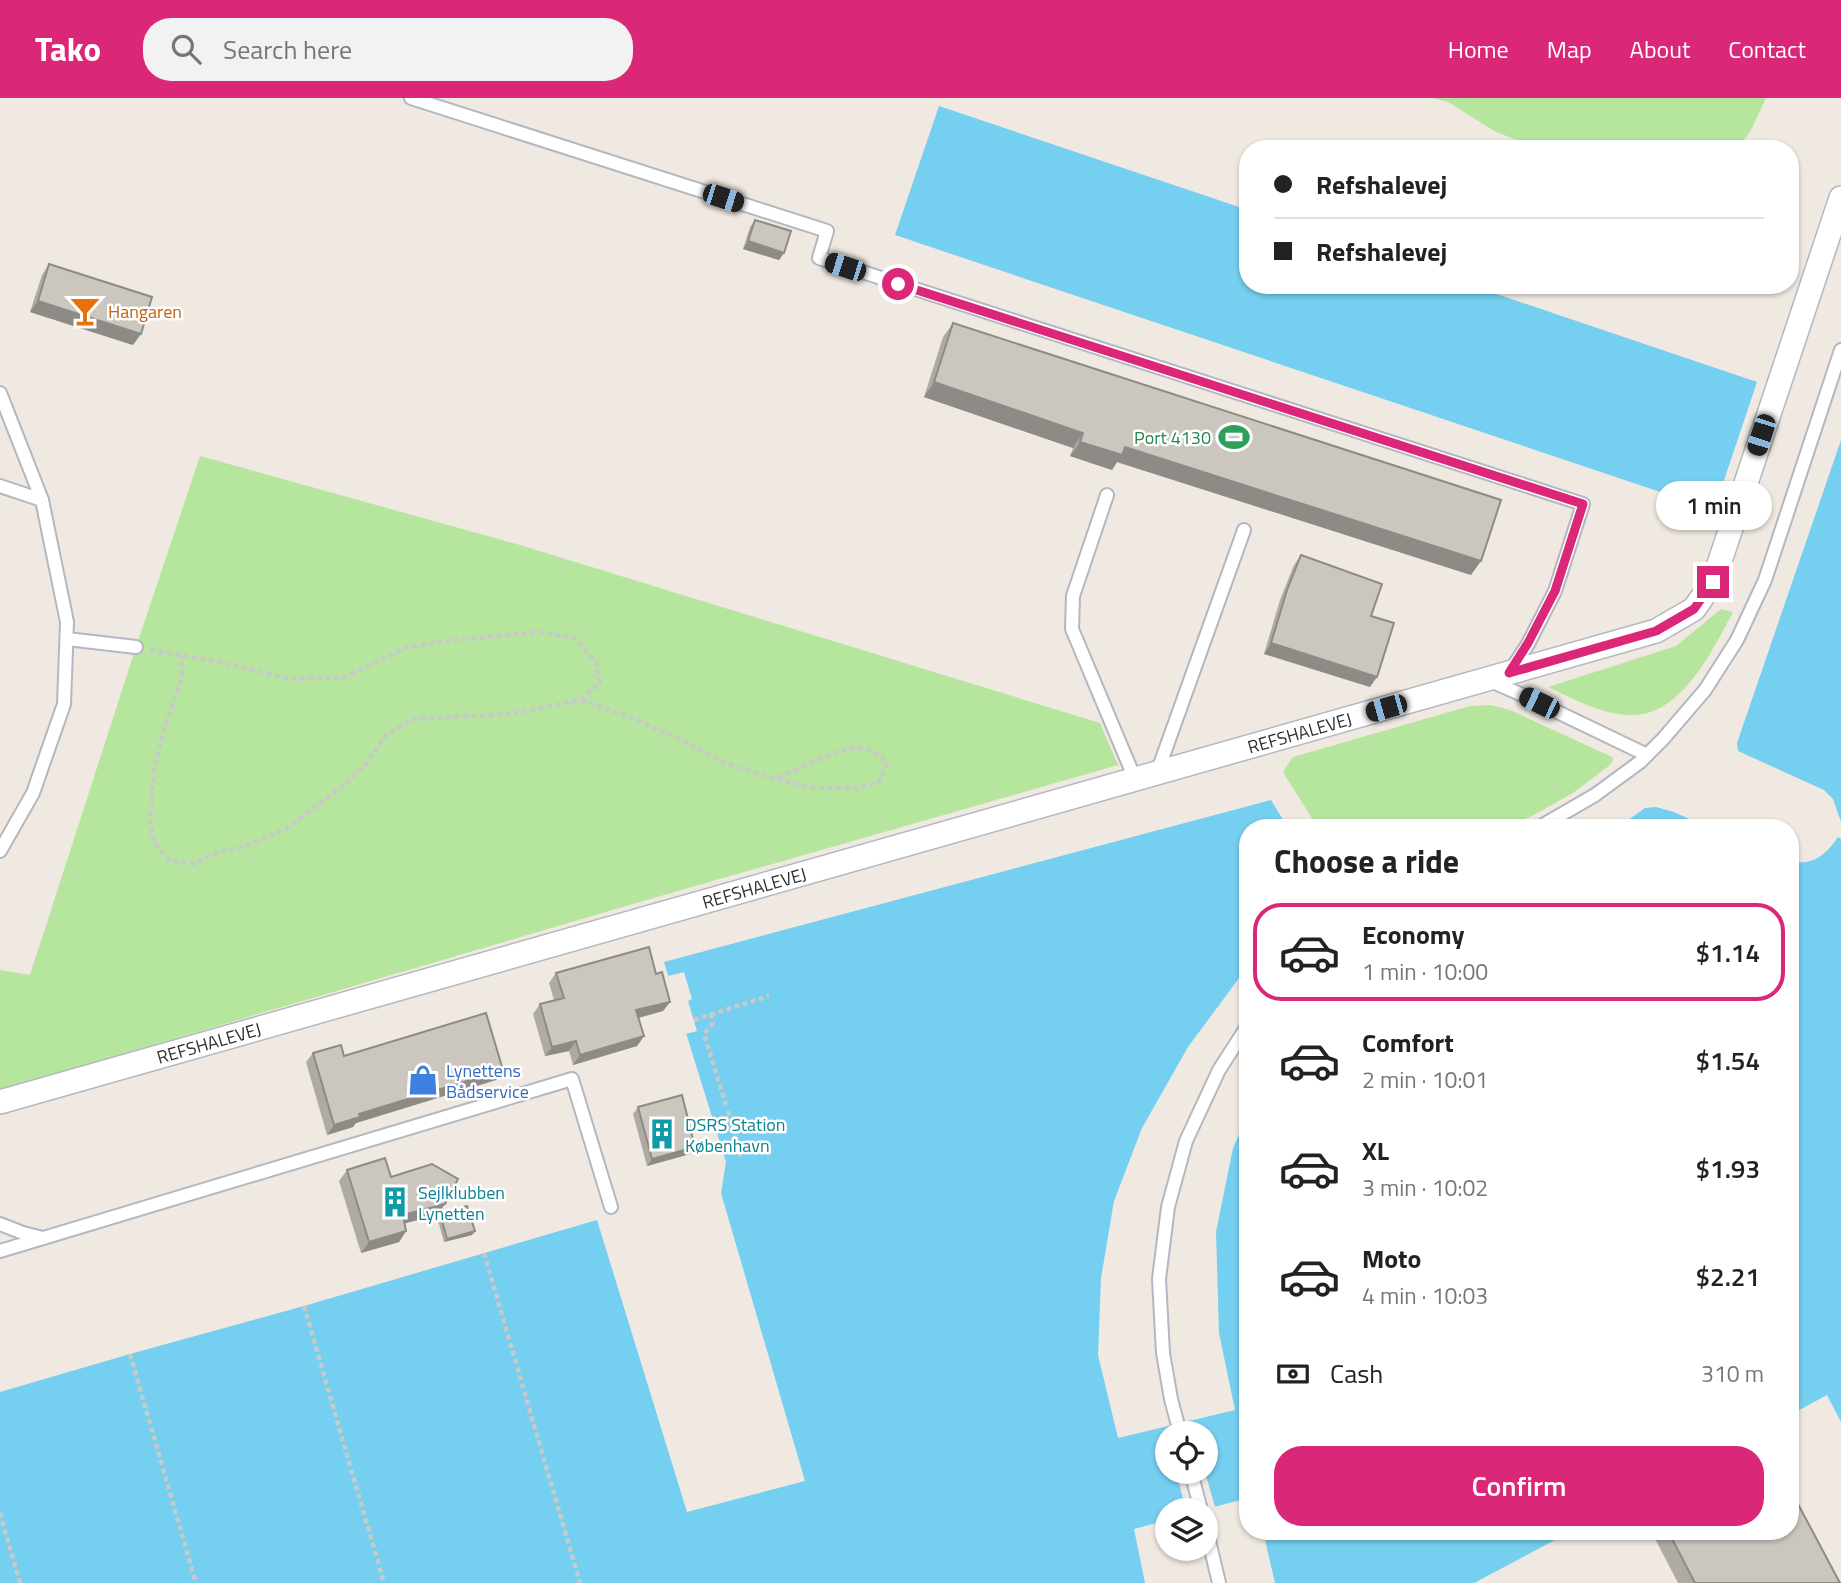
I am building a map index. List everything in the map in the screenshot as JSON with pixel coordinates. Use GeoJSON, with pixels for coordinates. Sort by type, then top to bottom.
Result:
{"type":"FeatureCollection","features":[{"type":"Feature","properties":{"kind":"street","name":"REFSHALEVEJ"},"geometry":{"type":"LineString","coordinates":[[0,1102],[1656,631],[1694,609],[1713,582],[1841,198]]}},
{"type":"Feature","properties":{"kind":"lane"},"geometry":{"type":"LineString","coordinates":[[411,98],[827,231],[819,258],[1583,504],[1555,591],[1528,643],[1498,676],[1518,692],[1647,755]]}},
{"type":"Feature","properties":{"kind":"lane"},"geometry":{"type":"LineString","coordinates":[[1554,819],[1595,795],[1647,755],[1705,690],[1737,640],[1765,580],[1841,350]]}},
{"type":"Feature","properties":{"kind":"lane"},"geometry":{"type":"LineString","coordinates":[[0,393],[42,500],[67,622],[64,704],[33,793],[0,851]]}},
{"type":"Feature","properties":{"kind":"lane"},"geometry":{"type":"LineString","coordinates":[[0,486],[42,500]]}},
{"type":"Feature","properties":{"kind":"lane"},"geometry":{"type":"LineString","coordinates":[[1107,495],[1073,596],[1072,629],[1146,776]]}},
{"type":"Feature","properties":{"kind":"lane"},"geometry":{"type":"LineString","coordinates":[[1146,776],[1244,530]]}},
{"type":"Feature","properties":{"kind":"lane"},"geometry":{"type":"LineString","coordinates":[[66,639],[136,647]]}},
{"type":"Feature","properties":{"kind":"lane"},"geometry":{"type":"LineString","coordinates":[[1177,1421],[1163,1353],[1159,1279],[1168,1207],[1186,1141],[1219,1070],[1239,1039]]}},
{"type":"Feature","properties":{"kind":"lane"},"geometry":{"type":"LineString","coordinates":[[0,1251],[572,1079],[611,1207]]}},
{"type":"Feature","properties":{"kind":"lane"},"geometry":{"type":"LineString","coordinates":[[0,1224],[43,1238]]}},
{"type":"Feature","properties":{"kind":"lane"},"geometry":{"type":"LineString","coordinates":[[1214,1561],[1219,1583]]}},
{"type":"Feature","properties":{"kind":"path"},"geometry":{"type":"LineString","coordinates":[[136,647],[215,662],[290,679],[344,677],[405,648],[443,641],[540,632],[575,638],[596,663],[600,683],[580,700],[510,714],[412,719],[386,735],[364,767],[286,829],[245,846],[210,855],[194,864],[169,860],[154,844],[149,820],[154,769],[182,677],[181,656]]}},
{"type":"Feature","properties":{"kind":"path"},"geometry":{"type":"LineString","coordinates":[[580,700],[630,717],[724,763],[775,779],[814,788],[858,788],[879,782],[887,763],[878,753],[860,747],[836,753],[775,779]]}},
{"type":"Feature","properties":{"kind":"path"},"geometry":{"type":"LineString","coordinates":[[694,1020],[769,996]]}},
{"type":"Feature","properties":{"kind":"path"},"geometry":{"type":"LineString","coordinates":[[711,1014],[713,1023],[704,1034],[726,1105]]}},
{"type":"Feature","properties":{"kind":"path"},"geometry":{"type":"LineString","coordinates":[[714,1122],[729,1114],[741,1160]]}},
{"type":"Feature","properties":{"kind":"path"},"geometry":{"type":"LineString","coordinates":[[484,1253],[580,1583]]}},
{"type":"Feature","properties":{"kind":"path"},"geometry":{"type":"LineString","coordinates":[[304,1307],[384,1583]]}},
{"type":"Feature","properties":{"kind":"path"},"geometry":{"type":"LineString","coordinates":[[130,1354],[196,1583]]}},
{"type":"Feature","properties":{"kind":"path"},"geometry":{"type":"LineString","coordinates":[[0,1513],[20,1583]]}},
{"type":"Feature","properties":{"kind":"green space"},"geometry":{"type":"Polygon","coordinates":[[[1432,98],[1766,98],[1744,140],[1517,140],[1496,132],[1448,102],[1432,98]]]}},
{"type":"Feature","properties":{"kind":"green space"},"geometry":{"type":"Polygon","coordinates":[[[200,456],[520,545],[1100,723],[1118,765],[0,1090],[0,970],[30,975],[200,456]]]}},
{"type":"Feature","properties":{"kind":"green space"},"geometry":{"type":"Polygon","coordinates":[[[1721,609],[1733,612],[1705,662],[1679,694],[1648,713],[1630,715],[1609,712],[1548,687],[1676,646],[1721,609]]]}},
{"type":"Feature","properties":{"kind":"green space"},"geometry":{"type":"Polygon","coordinates":[[[1490,705],[1510,710],[1612,757],[1613,760],[1573,793],[1525,819],[1312,819],[1283,772],[1293,757],[1470,706],[1490,705]]]}},
{"type":"Feature","properties":{"kind":"water"},"geometry":{"type":"Polygon","coordinates":[[[939,106],[1239,207],[1239,294],[1497,294],[1757,382],[1714,510],[895,235],[939,106]]]}},
{"type":"Feature","properties":{"kind":"water"},"geometry":{"type":"Polygon","coordinates":[[[1841,440],[1841,822],[1833,799],[1824,790],[1738,751],[1737,743],[1841,440]]]}},
{"type":"Feature","properties":{"kind":"water"},"geometry":{"type":"Polygon","coordinates":[[[1271,800],[1283,819],[1239,819],[1239,978],[1188,1047],[1142,1128],[1114,1201],[1101,1278],[1098,1355],[1118,1438],[1155,1429],[1155,1484],[1218,1484],[1218,1421],[1189,1421],[1235,1410],[1219,1333],[1216,1232],[1233,1148],[1239,1135],[1239,1500],[1218,1506],[1218,1498],[1155,1498],[1155,1523],[1134,1529],[1145,1583],[0,1583],[0,1392],[597,1220],[687,1512],[805,1481],[721,1193],[726,1162],[664,962],[1271,800]]]}},
{"type":"Feature","properties":{"kind":"water"},"geometry":{"type":"Polygon","coordinates":[[[1656,807],[1689,819],[1630,819],[1645,808],[1656,807]]]}},
{"type":"Feature","properties":{"kind":"water"},"geometry":{"type":"Polygon","coordinates":[[[1838,837],[1841,839],[1841,1422],[1827,1395],[1799,1410],[1799,862],[1812,861],[1829,849],[1838,837]]]}},
{"type":"Feature","properties":{"kind":"water"},"geometry":{"type":"Polygon","coordinates":[[[1265,1540],[1555,1540],[1474,1583],[1275,1583],[1265,1540]]]}},
{"type":"Feature","properties":{"kind":"pier"},"geometry":{"type":"Polygon","coordinates":[[[684,972],[692,999],[688,1001],[697,1031],[686,1034],[668,976],[684,972]]]}},
{"type":"Feature","properties":{"kind":"pier"},"geometry":{"type":"Polygon","coordinates":[[[1179,1484],[1208,1484],[1212,1498],[1183,1498],[1179,1484]]]}},
{"type":"Feature","properties":{"kind":"building"},"geometry":{"type":"Polygon","coordinates":[[[755,220],[791,231],[784,253],[748,241],[755,220]]]}},
{"type":"Feature","properties":{"kind":"building"},"geometry":{"type":"Polygon","coordinates":[[[49,264],[152,297],[141,334],[38,301],[49,264]]]}},
{"type":"Feature","properties":{"kind":"building"},"geometry":{"type":"Polygon","coordinates":[[[953,323],[1501,500],[1481,561],[1125,447],[1122,455],[1080,442],[1083,433],[934,382],[953,323]]]}},
{"type":"Feature","properties":{"kind":"building"},"geometry":{"type":"Polygon","coordinates":[[[1301,555],[1382,584],[1371,616],[1394,623],[1377,677],[1271,643],[1301,555]]]}},
{"type":"Feature","properties":{"kind":"building"},"geometry":{"type":"Polygon","coordinates":[[[649,947],[656,974],[662,972],[670,1002],[636,1010],[644,1036],[580,1055],[576,1041],[552,1047],[540,1004],[564,998],[556,973],[649,947]]]}},
{"type":"Feature","properties":{"kind":"building"},"geometry":{"type":"Polygon","coordinates":[[[486,1013],[503,1070],[359,1114],[360,1117],[334,1125],[313,1053],[341,1045],[344,1056],[486,1013]]]}},
{"type":"Feature","properties":{"kind":"building","name":"DSRS Station København"},"geometry":{"type":"Polygon","coordinates":[[[682,1095],[695,1147],[652,1159],[638,1107],[682,1095]]]}},
{"type":"Feature","properties":{"kind":"building","name":"Sejlklubben Lynetten"},"geometry":{"type":"Polygon","coordinates":[[[385,1158],[391,1177],[432,1164],[458,1179],[445,1204],[403,1215],[406,1231],[369,1242],[347,1170],[385,1158]]]}},
{"type":"Feature","properties":{"kind":"building"},"geometry":{"type":"Polygon","coordinates":[[[467,1206],[475,1231],[447,1239],[440,1214],[467,1206]]]}},
{"type":"Feature","properties":{"kind":"building"},"geometry":{"type":"Polygon","coordinates":[[[1799,1506],[1840,1583],[1695,1583],[1673,1540],[1799,1540],[1799,1506]]]}},
{"type":"Feature","properties":{"kind":"place","name":"Hangaren"},"geometry":{"type":"Point","coordinates":[85,311]}},
{"type":"Feature","properties":{"kind":"place","name":"Port 4130"},"geometry":{"type":"Point","coordinates":[1234,437]}},
{"type":"Feature","properties":{"kind":"place","name":"Lynettens Bådservice"},"geometry":{"type":"Point","coordinates":[423,1080]}},
{"type":"Feature","properties":{"kind":"place","name":"DSRS Station København"},"geometry":{"type":"Point","coordinates":[662,1134]}},
{"type":"Feature","properties":{"kind":"place","name":"Sejlklubben Lynetten"},"geometry":{"type":"Point","coordinates":[395,1202]}},
{"type":"Feature","properties":{"kind":"route"},"geometry":{"type":"LineString","coordinates":[[898,284],[1583,504],[1555,591],[1509,673],[1656,631],[1694,609],[1713,582]]}}]}
